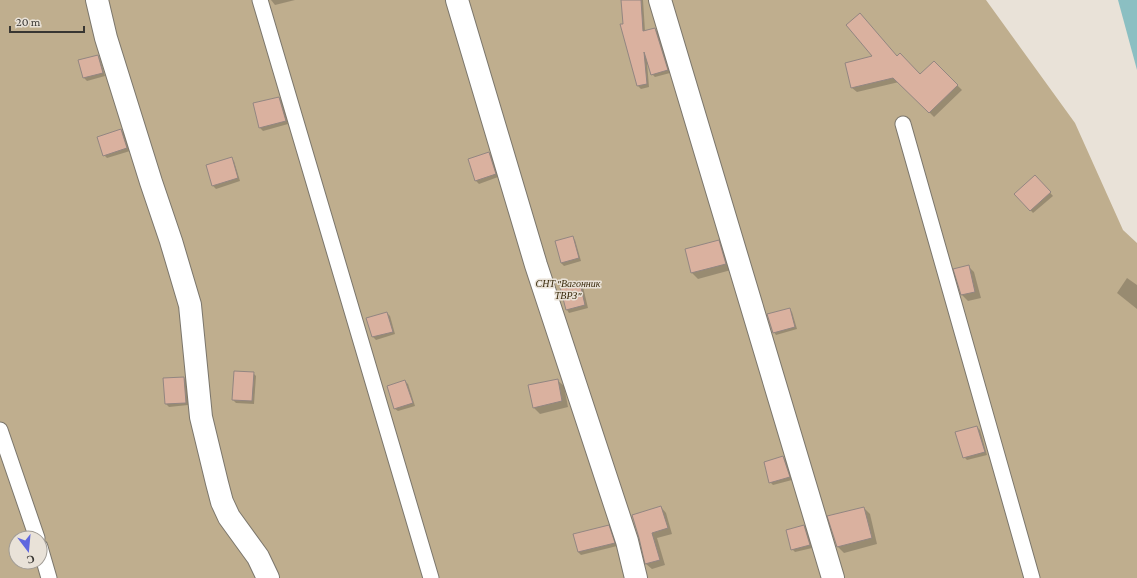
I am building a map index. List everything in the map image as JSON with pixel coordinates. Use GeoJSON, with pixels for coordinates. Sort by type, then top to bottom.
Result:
{"type":"FeatureCollection","features":[{"type":"Feature","properties":{"kind":"street"},"geometry":{"type":"LineString","coordinates":[[97,0],[106,38],[190,304],[201,417],[216,483],[229,517],[258,556],[268,578]]}},
{"type":"Feature","properties":{"kind":"street"},"geometry":{"type":"LineString","coordinates":[[458,0],[536,265],[627,541],[636,578]]}},
{"type":"Feature","properties":{"kind":"street"},"geometry":{"type":"LineString","coordinates":[[660,0],[833,578]]}},
{"type":"Feature","properties":{"kind":"lane"},"geometry":{"type":"LineString","coordinates":[[260,0],[431,578]]}},
{"type":"Feature","properties":{"kind":"lane"},"geometry":{"type":"LineString","coordinates":[[902,124],[1032,578]]}},
{"type":"Feature","properties":{"kind":"lane"},"geometry":{"type":"LineString","coordinates":[[0,430],[34,530]]}},
{"type":"Feature","properties":{"kind":"green space","name":"СНТ \"Вагонник ТВРЗ\""},"geometry":{"type":"Polygon","coordinates":[[[0,0],[986,0],[1075,123],[1123,230],[1137,243],[1137,578],[0,578],[0,0]]]}},
{"type":"Feature","properties":{"kind":"water"},"geometry":{"type":"Polygon","coordinates":[[[1118,0],[1137,0],[1137,70],[1118,0]]]}},
{"type":"Feature","properties":{"kind":"building"},"geometry":{"type":"Polygon","coordinates":[[[621,0],[641,0],[643,31],[655,28],[668,70],[651,75],[644,52],[647,84],[637,86],[620,24],[623,24],[621,0]]]}},
{"type":"Feature","properties":{"kind":"building"},"geometry":{"type":"Polygon","coordinates":[[[860,13],[897,56],[900,53],[920,74],[934,61],[958,85],[929,113],[893,78],[851,88],[845,63],[872,56],[846,25],[860,13]]]}},
{"type":"Feature","properties":{"kind":"building"},"geometry":{"type":"Polygon","coordinates":[[[98,55],[103,73],[83,78],[78,60],[98,55]]]}},
{"type":"Feature","properties":{"kind":"building"},"geometry":{"type":"Polygon","coordinates":[[[279,97],[286,121],[259,128],[253,103],[279,97]]]}},
{"type":"Feature","properties":{"kind":"building"},"geometry":{"type":"Polygon","coordinates":[[[121,129],[127,148],[103,156],[97,137],[121,129]]]}},
{"type":"Feature","properties":{"kind":"building"},"geometry":{"type":"Polygon","coordinates":[[[489,152],[496,174],[475,181],[468,159],[489,152]]]}},
{"type":"Feature","properties":{"kind":"building"},"geometry":{"type":"Polygon","coordinates":[[[232,157],[238,178],[212,186],[206,165],[232,157]]]}},
{"type":"Feature","properties":{"kind":"building"},"geometry":{"type":"Polygon","coordinates":[[[1035,175],[1051,192],[1030,211],[1014,194],[1035,175]]]}},
{"type":"Feature","properties":{"kind":"building"},"geometry":{"type":"Polygon","coordinates":[[[573,236],[579,258],[561,263],[555,241],[573,236]]]}},
{"type":"Feature","properties":{"kind":"building"},"geometry":{"type":"Polygon","coordinates":[[[719,240],[726,264],[691,273],[685,249],[719,240]]]}},
{"type":"Feature","properties":{"kind":"building"},"geometry":{"type":"Polygon","coordinates":[[[969,265],[975,292],[961,295],[953,269],[969,265]]]}},
{"type":"Feature","properties":{"kind":"building"},"geometry":{"type":"Polygon","coordinates":[[[580,283],[585,305],[566,310],[560,287],[580,283]]]}},
{"type":"Feature","properties":{"kind":"building"},"geometry":{"type":"Polygon","coordinates":[[[790,308],[795,327],[773,333],[767,314],[790,308]]]}},
{"type":"Feature","properties":{"kind":"building"},"geometry":{"type":"Polygon","coordinates":[[[387,312],[393,332],[372,337],[366,318],[387,312]]]}},
{"type":"Feature","properties":{"kind":"building"},"geometry":{"type":"Polygon","coordinates":[[[234,371],[254,372],[252,401],[232,400],[234,371]]]}},
{"type":"Feature","properties":{"kind":"building"},"geometry":{"type":"Polygon","coordinates":[[[184,377],[186,403],[165,404],[163,378],[184,377]]]}},
{"type":"Feature","properties":{"kind":"building"},"geometry":{"type":"Polygon","coordinates":[[[558,379],[562,401],[533,408],[528,385],[558,379]]]}},
{"type":"Feature","properties":{"kind":"building"},"geometry":{"type":"Polygon","coordinates":[[[405,380],[413,403],[394,409],[387,386],[405,380]]]}},
{"type":"Feature","properties":{"kind":"building"},"geometry":{"type":"Polygon","coordinates":[[[977,426],[985,452],[963,458],[955,432],[977,426]]]}},
{"type":"Feature","properties":{"kind":"building"},"geometry":{"type":"Polygon","coordinates":[[[783,456],[790,477],[769,483],[764,462],[783,456]]]}},
{"type":"Feature","properties":{"kind":"building"},"geometry":{"type":"Polygon","coordinates":[[[661,506],[668,528],[652,533],[660,560],[645,564],[632,515],[661,506]]]}},
{"type":"Feature","properties":{"kind":"building"},"geometry":{"type":"Polygon","coordinates":[[[864,507],[872,538],[837,547],[827,516],[864,507]]]}},
{"type":"Feature","properties":{"kind":"building"},"geometry":{"type":"Polygon","coordinates":[[[609,525],[615,543],[578,552],[573,534],[609,525]]]}},
{"type":"Feature","properties":{"kind":"building"},"geometry":{"type":"Polygon","coordinates":[[[804,525],[810,545],[791,550],[786,530],[804,525]]]}}]}
